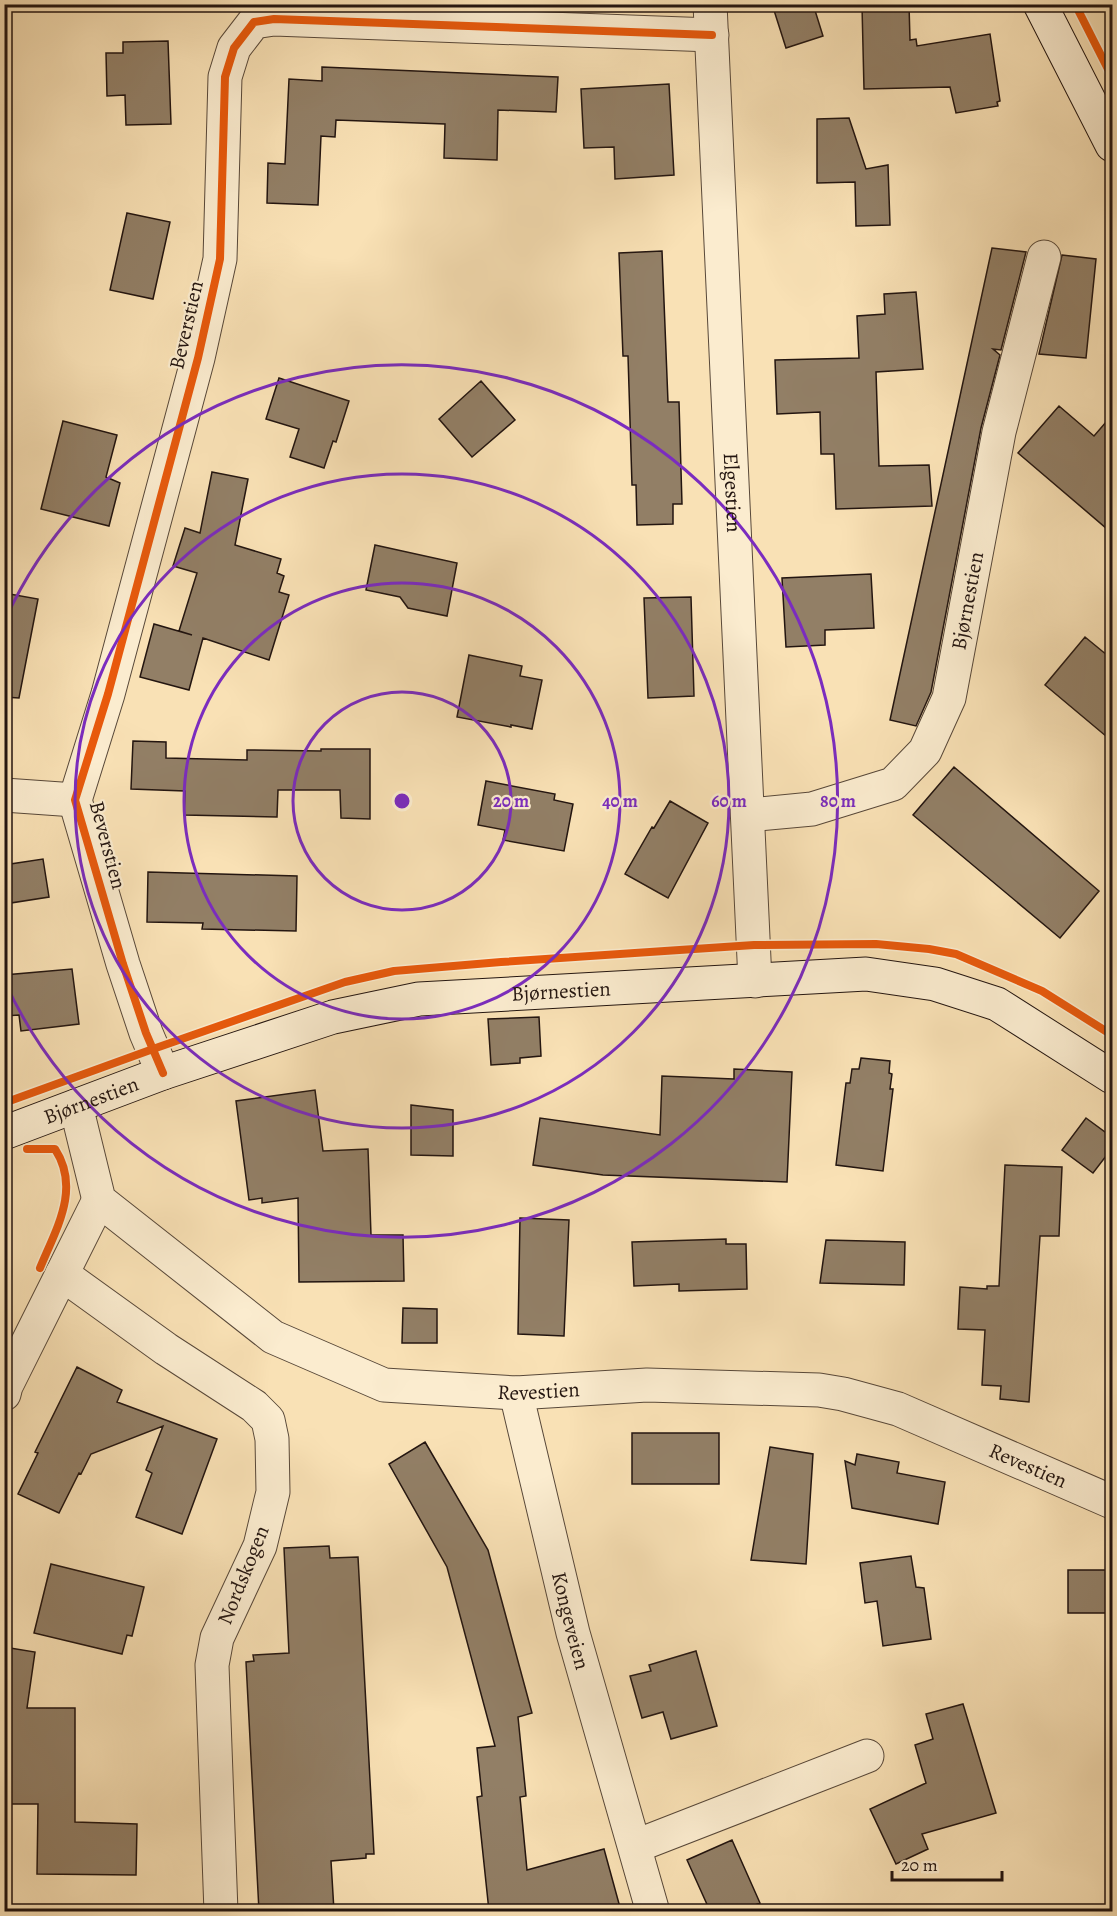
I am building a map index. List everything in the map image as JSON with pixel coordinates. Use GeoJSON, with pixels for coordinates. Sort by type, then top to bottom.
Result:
{"type":"FeatureCollection","features":[{"type":"Feature","properties":{"kind":"street"},"geometry":{"type":"LineString","coordinates":[[1040,4],[1113,145]]}},
{"type":"Feature","properties":{"kind":"street","name":"Beverstien"},"geometry":{"type":"LineString","coordinates":[[163,1073],[146,1033],[123,964],[75,800],[108,694],[198,358],[220,259],[225,77],[234,48],[254,22],[274,19],[711,20]]}},
{"type":"Feature","properties":{"kind":"street","name":"Elgestien"},"geometry":{"type":"LineString","coordinates":[[711,20],[755,981]]}},
{"type":"Feature","properties":{"kind":"street","name":"Bjørnestien"},"geometry":{"type":"LineString","coordinates":[[749,815],[812,809],[893,784],[925,752],[949,698],[999,432],[1044,257]]}},
{"type":"Feature","properties":{"kind":"street"},"geometry":{"type":"LineString","coordinates":[[4,795],[75,800]]}},
{"type":"Feature","properties":{"kind":"street","name":"Bjørnestien"},"geometry":{"type":"LineString","coordinates":[[4,1133],[163,1073],[333,1017],[420,999],[866,974],[935,984],[997,1004],[1113,1077]]}},
{"type":"Feature","properties":{"kind":"street"},"geometry":{"type":"LineString","coordinates":[[4,1394],[99,1200],[76,1106]]}},
{"type":"Feature","properties":{"kind":"street","name":"Revestien"},"geometry":{"type":"LineString","coordinates":[[99,1200],[273,1337],[384,1385],[516,1393],[647,1385],[807,1388],[843,1394],[898,1409],[1113,1502]]}},
{"type":"Feature","properties":{"kind":"street","name":"Nordskogen"},"geometry":{"type":"LineString","coordinates":[[62,1274],[166,1349],[254,1406],[268,1420],[272,1439],[273,1492],[260,1546],[217,1638],[212,1665],[221,1911]]}},
{"type":"Feature","properties":{"kind":"street","name":"Kongeveien"},"geometry":{"type":"LineString","coordinates":[[516,1393],[573,1633],[653,1911]]}},
{"type":"Feature","properties":{"kind":"street"},"geometry":{"type":"LineString","coordinates":[[636,1846],[867,1756]]}},
{"type":"Feature","properties":{"kind":"building"},"geometry":{"type":"Polygon","coordinates":[[[772,4],[813,4],[823,36],[786,48],[772,4]]]}},
{"type":"Feature","properties":{"kind":"building"},"geometry":{"type":"Polygon","coordinates":[[[909,5],[910,40],[916,39],[917,46],[990,34],[1000,101],[997,102],[998,106],[956,113],[950,87],[864,89],[862,6],[909,5]]]}},
{"type":"Feature","properties":{"kind":"building"},"geometry":{"type":"Polygon","coordinates":[[[168,41],[171,124],[126,125],[125,95],[107,96],[106,53],[123,53],[123,42],[168,41]]]}},
{"type":"Feature","properties":{"kind":"building"},"geometry":{"type":"Polygon","coordinates":[[[322,67],[558,77],[556,112],[498,110],[497,160],[444,158],[445,124],[336,120],[335,137],[321,136],[318,205],[267,203],[268,163],[285,164],[289,79],[322,81],[322,67]]]}},
{"type":"Feature","properties":{"kind":"building"},"geometry":{"type":"Polygon","coordinates":[[[669,84],[674,175],[615,179],[614,147],[584,148],[581,89],[669,84]]]}},
{"type":"Feature","properties":{"kind":"building"},"geometry":{"type":"Polygon","coordinates":[[[849,118],[866,169],[888,165],[890,225],[856,226],[855,182],[817,183],[817,119],[849,118]]]}},
{"type":"Feature","properties":{"kind":"building"},"geometry":{"type":"Polygon","coordinates":[[[127,213],[170,222],[153,299],[110,290],[127,213]]]}},
{"type":"Feature","properties":{"kind":"building"},"geometry":{"type":"Polygon","coordinates":[[[992,248],[1026,252],[1001,350],[993,349],[1000,355],[981,428],[931,692],[916,726],[890,720],[992,248]]]}},
{"type":"Feature","properties":{"kind":"building"},"geometry":{"type":"Polygon","coordinates":[[[662,251],[668,402],[679,402],[682,504],[673,504],[673,524],[637,525],[636,485],[632,485],[628,356],[623,356],[619,253],[662,251]]]}},
{"type":"Feature","properties":{"kind":"building"},"geometry":{"type":"Polygon","coordinates":[[[1062,255],[1096,259],[1086,358],[1039,354],[1062,255]]]}},
{"type":"Feature","properties":{"kind":"building"},"geometry":{"type":"Polygon","coordinates":[[[916,292],[923,369],[876,372],[879,466],[929,465],[932,506],[836,509],[834,454],[821,454],[820,412],[777,414],[775,360],[859,358],[857,316],[885,314],[884,294],[916,292]]]}},
{"type":"Feature","properties":{"kind":"building"},"geometry":{"type":"Polygon","coordinates":[[[279,378],[349,401],[336,442],[333,441],[324,468],[290,457],[299,429],[266,419],[279,378]]]}},
{"type":"Feature","properties":{"kind":"building"},"geometry":{"type":"Polygon","coordinates":[[[481,381],[515,420],[472,457],[439,419],[481,381]]]}},
{"type":"Feature","properties":{"kind":"building"},"geometry":{"type":"Polygon","coordinates":[[[1059,406],[1094,436],[1113,414],[1113,534],[1018,453],[1059,406]]]}},
{"type":"Feature","properties":{"kind":"building"},"geometry":{"type":"Polygon","coordinates":[[[63,421],[117,435],[106,477],[120,483],[109,526],[41,509],[63,421]]]}},
{"type":"Feature","properties":{"kind":"building"},"geometry":{"type":"Polygon","coordinates":[[[212,472],[248,479],[235,545],[281,559],[277,573],[284,576],[279,592],[289,595],[269,660],[203,638],[189,690],[140,677],[154,624],[192,635],[179,631],[197,573],[173,566],[185,528],[200,533],[212,472]]]}},
{"type":"Feature","properties":{"kind":"building"},"geometry":{"type":"Polygon","coordinates":[[[375,545],[457,563],[447,616],[408,608],[400,597],[366,590],[375,545]]]}},
{"type":"Feature","properties":{"kind":"building"},"geometry":{"type":"Polygon","coordinates":[[[871,574],[874,628],[825,630],[825,645],[786,647],[782,578],[871,574]]]}},
{"type":"Feature","properties":{"kind":"building"},"geometry":{"type":"Polygon","coordinates":[[[4,593],[38,599],[19,698],[4,697],[4,593]]]}},
{"type":"Feature","properties":{"kind":"building"},"geometry":{"type":"Polygon","coordinates":[[[691,597],[694,696],[648,698],[644,598],[691,597]]]}},
{"type":"Feature","properties":{"kind":"building"},"geometry":{"type":"Polygon","coordinates":[[[1085,637],[1113,660],[1113,742],[1045,685],[1085,637]]]}},
{"type":"Feature","properties":{"kind":"building"},"geometry":{"type":"Polygon","coordinates":[[[469,655],[522,666],[520,676],[542,680],[532,729],[457,717],[469,655]]]}},
{"type":"Feature","properties":{"kind":"building"},"geometry":{"type":"Polygon","coordinates":[[[133,741],[166,742],[166,758],[247,760],[247,750],[370,749],[370,819],[341,818],[340,790],[278,790],[277,817],[184,815],[185,791],[131,789],[133,741]]]}},
{"type":"Feature","properties":{"kind":"building"},"geometry":{"type":"Polygon","coordinates":[[[954,767],[1099,891],[1060,938],[913,815],[954,767]]]}},
{"type":"Feature","properties":{"kind":"building"},"geometry":{"type":"Polygon","coordinates":[[[486,781],[555,794],[554,800],[573,804],[564,851],[503,840],[505,830],[478,825],[486,781]]]}},
{"type":"Feature","properties":{"kind":"building"},"geometry":{"type":"Polygon","coordinates":[[[670,801],[708,823],[668,898],[625,874],[670,801]]]}},
{"type":"Feature","properties":{"kind":"building"},"geometry":{"type":"Polygon","coordinates":[[[43,859],[49,897],[4,904],[4,865],[43,859]]]}},
{"type":"Feature","properties":{"kind":"building"},"geometry":{"type":"Polygon","coordinates":[[[148,872],[297,876],[296,931],[202,929],[203,923],[147,922],[148,872]]]}},
{"type":"Feature","properties":{"kind":"building"},"geometry":{"type":"Polygon","coordinates":[[[72,969],[79,1024],[21,1031],[19,1015],[4,1016],[4,975],[72,969]]]}},
{"type":"Feature","properties":{"kind":"building"},"geometry":{"type":"Polygon","coordinates":[[[539,1017],[541,1056],[520,1058],[520,1063],[491,1065],[488,1019],[539,1017]]]}},
{"type":"Feature","properties":{"kind":"building"},"geometry":{"type":"Polygon","coordinates":[[[861,1058],[890,1061],[889,1073],[892,1074],[890,1089],[893,1089],[883,1171],[836,1165],[846,1083],[850,1083],[852,1069],[859,1069],[861,1058]]]}},
{"type":"Feature","properties":{"kind":"building"},"geometry":{"type":"Polygon","coordinates":[[[734,1069],[792,1072],[787,1182],[603,1175],[533,1165],[540,1118],[660,1135],[662,1076],[734,1079],[734,1069]]]}},
{"type":"Feature","properties":{"kind":"building"},"geometry":{"type":"Polygon","coordinates":[[[315,1090],[323,1151],[368,1149],[371,1235],[403,1235],[404,1281],[299,1282],[298,1198],[262,1203],[262,1198],[249,1200],[236,1101],[315,1090]]]}},
{"type":"Feature","properties":{"kind":"building"},"geometry":{"type":"Polygon","coordinates":[[[411,1105],[453,1110],[453,1156],[411,1155],[411,1105]]]}},
{"type":"Feature","properties":{"kind":"building"},"geometry":{"type":"Polygon","coordinates":[[[1086,1118],[1113,1138],[1113,1147],[1093,1173],[1062,1150],[1086,1118]]]}},
{"type":"Feature","properties":{"kind":"building"},"geometry":{"type":"Polygon","coordinates":[[[1005,1165],[1062,1167],[1059,1236],[1040,1236],[1029,1402],[1000,1399],[1001,1386],[982,1385],[985,1330],[958,1329],[960,1287],[987,1289],[987,1286],[999,1286],[1005,1165]]]}},
{"type":"Feature","properties":{"kind":"building"},"geometry":{"type":"Polygon","coordinates":[[[520,1218],[569,1220],[564,1336],[518,1334],[520,1218]]]}},
{"type":"Feature","properties":{"kind":"building"},"geometry":{"type":"Polygon","coordinates":[[[726,1239],[726,1244],[746,1244],[747,1289],[679,1291],[679,1284],[634,1286],[632,1242],[726,1239]]]}},
{"type":"Feature","properties":{"kind":"building"},"geometry":{"type":"Polygon","coordinates":[[[826,1240],[905,1242],[904,1285],[820,1283],[826,1240]]]}},
{"type":"Feature","properties":{"kind":"building"},"geometry":{"type":"Polygon","coordinates":[[[403,1308],[437,1309],[437,1343],[402,1343],[403,1308]]]}},
{"type":"Feature","properties":{"kind":"building"},"geometry":{"type":"Polygon","coordinates":[[[77,1367],[122,1390],[117,1402],[217,1439],[182,1534],[136,1517],[152,1473],[146,1470],[163,1426],[91,1454],[59,1513],[18,1494],[38,1453],[35,1452],[77,1367]]]}},
{"type":"Feature","properties":{"kind":"building"},"geometry":{"type":"Polygon","coordinates":[[[632,1433],[719,1433],[719,1484],[632,1484],[632,1433]]]}},
{"type":"Feature","properties":{"kind":"building"},"geometry":{"type":"Polygon","coordinates":[[[425,1442],[488,1550],[532,1713],[518,1717],[526,1796],[520,1797],[527,1870],[604,1849],[621,1911],[489,1911],[477,1797],[482,1796],[477,1748],[495,1746],[447,1567],[389,1464],[425,1442]]]}},
{"type":"Feature","properties":{"kind":"building"},"geometry":{"type":"Polygon","coordinates":[[[770,1447],[813,1454],[806,1564],[751,1560],[770,1447]]]}},
{"type":"Feature","properties":{"kind":"building"},"geometry":{"type":"Polygon","coordinates":[[[857,1454],[899,1462],[897,1473],[945,1482],[938,1524],[852,1508],[845,1461],[855,1465],[857,1454]]]}},
{"type":"Feature","properties":{"kind":"building"},"geometry":{"type":"Polygon","coordinates":[[[329,1546],[330,1558],[358,1557],[374,1854],[366,1854],[366,1858],[331,1861],[334,1911],[259,1911],[246,1662],[254,1661],[253,1655],[289,1653],[284,1548],[329,1546]]]}},
{"type":"Feature","properties":{"kind":"building"},"geometry":{"type":"Polygon","coordinates":[[[911,1556],[916,1587],[924,1588],[931,1639],[883,1646],[877,1601],[865,1603],[860,1563],[911,1556]]]}},
{"type":"Feature","properties":{"kind":"building"},"geometry":{"type":"Polygon","coordinates":[[[51,1564],[144,1587],[132,1636],[127,1635],[122,1654],[34,1633],[51,1564]]]}},
{"type":"Feature","properties":{"kind":"building"},"geometry":{"type":"Polygon","coordinates":[[[1068,1570],[1113,1570],[1113,1613],[1068,1613],[1068,1570]]]}},
{"type":"Feature","properties":{"kind":"building"},"geometry":{"type":"Polygon","coordinates":[[[4,1647],[35,1652],[27,1708],[75,1708],[75,1822],[137,1824],[136,1875],[37,1874],[38,1804],[4,1804],[4,1647]]]}},
{"type":"Feature","properties":{"kind":"building"},"geometry":{"type":"Polygon","coordinates":[[[696,1651],[717,1726],[671,1739],[663,1712],[642,1718],[630,1676],[651,1671],[649,1665],[696,1651]]]}},
{"type":"Feature","properties":{"kind":"building"},"geometry":{"type":"Polygon","coordinates":[[[963,1704],[996,1813],[922,1834],[928,1849],[896,1864],[870,1809],[926,1783],[915,1745],[933,1739],[926,1714],[963,1704]]]}},
{"type":"Feature","properties":{"kind":"building"},"geometry":{"type":"Polygon","coordinates":[[[732,1840],[760,1903],[740,1911],[710,1911],[687,1860],[732,1840]]]}},
{"type":"Feature","properties":{"kind":"cycle path"},"geometry":{"type":"LineString","coordinates":[[1075,4],[1112,77]]}},
{"type":"Feature","properties":{"kind":"cycle path"},"geometry":{"type":"LineString","coordinates":[[163,1073],[146,1033],[123,964],[75,800],[108,694],[198,358],[220,259],[225,77],[234,48],[254,22],[274,19],[712,35]]}},
{"type":"Feature","properties":{"kind":"cycle path"},"geometry":{"type":"LineString","coordinates":[[4,1103],[345,982],[394,971],[754,945],[876,944],[956,954],[1042,991],[1112,1035]]}},
{"type":"Feature","properties":{"kind":"cycle path"},"geometry":{"type":"LineString","coordinates":[[27,1149],[55,1149],[66,1179],[66,1194],[59,1224],[40,1268]]}}]}
